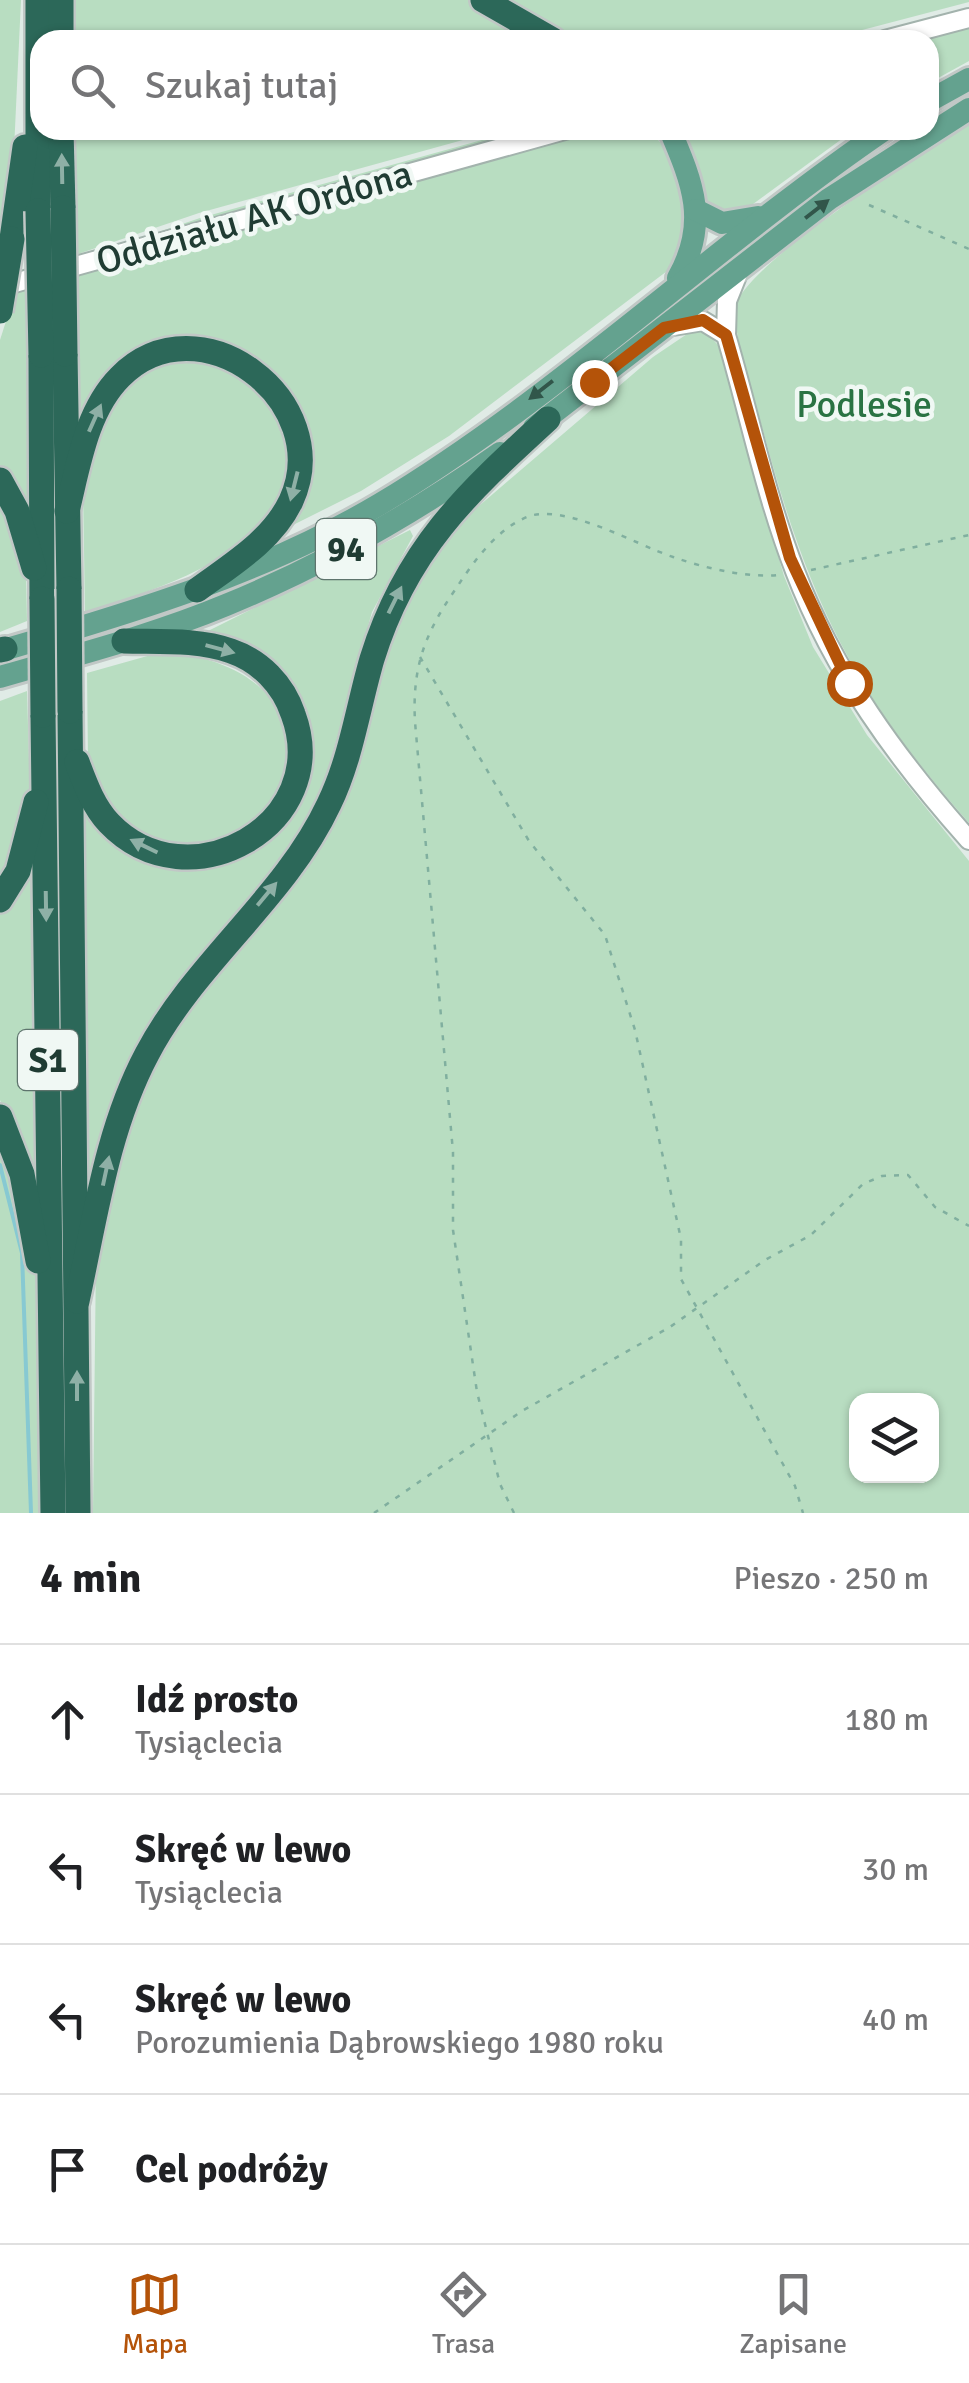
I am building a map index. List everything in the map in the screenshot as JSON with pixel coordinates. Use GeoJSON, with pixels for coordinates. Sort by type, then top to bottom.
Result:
{"type":"FeatureCollection","features":[{"type":"Feature","properties":{"kind":"highway","name":"S1"},"geometry":{"type":"LineString","coordinates":[[38,0],[38,30]]}},
{"type":"Feature","properties":{"kind":"highway"},"geometry":{"type":"LineString","coordinates":[[61,0],[61,30]]}},
{"type":"Feature","properties":{"kind":"highway"},"geometry":{"type":"LineString","coordinates":[[483,0],[536,30]]}},
{"type":"Feature","properties":{"kind":"highway"},"geometry":{"type":"LineString","coordinates":[[0,311],[30,131]]}},
{"type":"Feature","properties":{"kind":"highway","name":"S1"},"geometry":{"type":"LineString","coordinates":[[41,140],[51,210],[53,354],[42,596],[54,1513]]}},
{"type":"Feature","properties":{"kind":"highway","name":"S1"},"geometry":{"type":"LineString","coordinates":[[51,210],[60,140]]}},
{"type":"Feature","properties":{"kind":"highway"},"geometry":{"type":"LineString","coordinates":[[67,512],[85,441],[105,398],[122,374],[148,358],[182,351],[208,350],[244,365],[277,390],[288,410],[298,440],[296,484],[290,501],[267,534],[196,590]]}},
{"type":"Feature","properties":{"kind":"highway","name":"S1"},"geometry":{"type":"LineString","coordinates":[[53,354],[67,512],[69,589],[78,1513]]}},
{"type":"Feature","properties":{"kind":"highway"},"geometry":{"type":"LineString","coordinates":[[76,1300],[110,1152],[146,1054],[195,981],[290,867],[330,803],[384,623],[414,564],[462,496],[548,418]]}},
{"type":"Feature","properties":{"kind":"highway"},"geometry":{"type":"LineString","coordinates":[[0,480],[17,511],[42,596]]}},
{"type":"Feature","properties":{"kind":"highway"},"geometry":{"type":"LineString","coordinates":[[70,743],[96,806],[109,823],[160,854],[192,858],[233,850],[267,828],[287,804],[301,753],[298,726],[277,684],[255,662],[210,644],[124,641]]}},
{"type":"Feature","properties":{"kind":"highway"},"geometry":{"type":"LineString","coordinates":[[0,900],[18,872],[44,773]]}},
{"type":"Feature","properties":{"kind":"highway"},"geometry":{"type":"LineString","coordinates":[[0,1117],[28,1202],[50,1348]]}},
{"type":"Feature","properties":{"kind":"main road"},"geometry":{"type":"LineString","coordinates":[[939,95],[969,78]]}},
{"type":"Feature","properties":{"kind":"main road","name":"94"},"geometry":{"type":"LineString","coordinates":[[939,127],[969,109]]}},
{"type":"Feature","properties":{"kind":"main road"},"geometry":{"type":"LineString","coordinates":[[673,140],[696,210],[696,243],[673,287]]}},
{"type":"Feature","properties":{"kind":"main road","name":"94"},"geometry":{"type":"LineString","coordinates":[[2,650],[196,590],[297,547],[405,488],[483,435],[764,216],[870,140]]}},
{"type":"Feature","properties":{"kind":"main road","name":"94"},"geometry":{"type":"LineString","coordinates":[[0,677],[222,607],[353,546],[427,503],[548,418],[877,165],[918,140]]}},
{"type":"Feature","properties":{"kind":"main road"},"geometry":{"type":"LineString","coordinates":[[696,210],[722,223],[764,216]]}},
{"type":"Feature","properties":{"kind":"street"},"geometry":{"type":"LineString","coordinates":[[923,30],[969,18]]}},
{"type":"Feature","properties":{"kind":"street","name":"Oddziału AK Ordona"},"geometry":{"type":"LineString","coordinates":[[0,288],[529,140]]}},
{"type":"Feature","properties":{"kind":"street"},"geometry":{"type":"LineString","coordinates":[[740,269],[726,301],[726,335],[796,574],[824,637],[866,709],[913,774],[969,840]]}},
{"type":"Feature","properties":{"kind":"street"},"geometry":{"type":"LineString","coordinates":[[664,328],[703,320],[726,335]]}},
{"type":"Feature","properties":{"kind":"path"},"geometry":{"type":"LineString","coordinates":[[869,205],[969,249]]}},
{"type":"Feature","properties":{"kind":"path"},"geometry":{"type":"LineString","coordinates":[[514,1513],[500,1484],[487,1435],[454,1230],[453,1152],[412,684],[419,656],[438,615],[473,562],[505,530],[530,515],[568,517],[674,558],[759,577],[796,574],[969,535]]}},
{"type":"Feature","properties":{"kind":"path"},"geometry":{"type":"LineString","coordinates":[[419,656],[529,841],[605,935],[635,1030],[681,1239],[682,1278],[700,1304],[795,1486],[802,1513]]}},
{"type":"Feature","properties":{"kind":"path"},"geometry":{"type":"LineString","coordinates":[[374,1513],[487,1435],[580,1376],[670,1328],[700,1304],[811,1235],[863,1184],[882,1176],[908,1175],[935,1207],[969,1226]]}},
{"type":"Feature","properties":{"kind":"green space"},"geometry":{"type":"Polygon","coordinates":[[[0,0],[21,0],[14,150],[0,260],[0,0]]]}},
{"type":"Feature","properties":{"kind":"green space"},"geometry":{"type":"Polygon","coordinates":[[[75,0],[468,0],[520,30],[75,30],[75,0]]]}},
{"type":"Feature","properties":{"kind":"green space"},"geometry":{"type":"Polygon","coordinates":[[[499,0],[969,0],[862,30],[553,30],[499,0]]]}},
{"type":"Feature","properties":{"kind":"green space"},"geometry":{"type":"Polygon","coordinates":[[[969,26],[969,61],[939,78],[939,34],[969,26]]]}},
{"type":"Feature","properties":{"kind":"green space","name":"Podlesie"},"geometry":{"type":"Polygon","coordinates":[[[969,125],[969,823],[929,776],[865,687],[818,596],[781,493],[742,356],[734,308],[746,288],[802,237],[877,183],[969,125]]]}},
{"type":"Feature","properties":{"kind":"green space"},"geometry":{"type":"Polygon","coordinates":[[[75,140],[463,140],[199,213],[75,255],[75,140]]]}},
{"type":"Feature","properties":{"kind":"green space"},"geometry":{"type":"Polygon","coordinates":[[[482,140],[504,140],[108,249],[200,218],[482,140]]]}},
{"type":"Feature","properties":{"kind":"green space"},"geometry":{"type":"Polygon","coordinates":[[[558,140],[658,140],[678,177],[690,222],[689,239],[679,262],[449,436],[361,491],[281,531],[291,512],[288,395],[172,342],[76,435],[76,273],[558,140]]]}},
{"type":"Feature","properties":{"kind":"green space"},"geometry":{"type":"Polygon","coordinates":[[[689,140],[840,140],[749,207],[722,216],[703,197],[689,140]]]}},
{"type":"Feature","properties":{"kind":"green space"},"geometry":{"type":"Polygon","coordinates":[[[28,290],[30,520],[0,468],[0,340],[15,293],[28,290]]]}},
{"type":"Feature","properties":{"kind":"green space"},"geometry":{"type":"Polygon","coordinates":[[[693,330],[706,332],[718,345],[784,576],[813,647],[867,735],[969,861],[969,1513],[93,1513],[96,1257],[118,1156],[152,1069],[189,1009],[273,906],[412,586],[459,523],[653,357],[693,330]]]}},
{"type":"Feature","properties":{"kind":"green space"},"geometry":{"type":"Polygon","coordinates":[[[181,359],[234,370],[254,384],[269,402],[286,445],[283,492],[273,513],[240,546],[152,590],[85,612],[83,488],[109,401],[150,368],[181,359]]]}},
{"type":"Feature","properties":{"kind":"green space"},"geometry":{"type":"Polygon","coordinates":[[[0,493],[26,572],[27,621],[0,632],[0,493]]]}},
{"type":"Feature","properties":{"kind":"green space"},"geometry":{"type":"Polygon","coordinates":[[[410,530],[413,536],[372,612],[320,799],[302,838],[180,986],[87,1222],[82,797],[145,849],[173,865],[220,863],[245,855],[266,842],[296,806],[305,783],[309,759],[303,709],[208,631],[410,530]]]}},
{"type":"Feature","properties":{"kind":"green space"},"geometry":{"type":"Polygon","coordinates":[[[158,653],[181,654],[227,666],[264,691],[278,709],[286,730],[288,782],[279,799],[242,838],[171,850],[132,831],[100,796],[88,761],[87,673],[158,653]]]}},
{"type":"Feature","properties":{"kind":"green space"},"geometry":{"type":"Polygon","coordinates":[[[27,691],[30,793],[0,890],[0,701],[27,691]]]}},
{"type":"Feature","properties":{"kind":"green space"},"geometry":{"type":"Polygon","coordinates":[[[36,842],[38,1202],[0,1100],[0,913],[17,892],[36,842]]]}},
{"type":"Feature","properties":{"kind":"green space"},"geometry":{"type":"Polygon","coordinates":[[[0,1133],[32,1242],[39,1296],[42,1513],[0,1513],[0,1133]]]}},
{"type":"Feature","properties":{"kind":"waterway"},"geometry":{"type":"LineString","coordinates":[[0,1165],[22,1253],[31,1513]]}},
{"type":"Feature","properties":{"kind":"route"},"geometry":{"type":"LineString","coordinates":[[594,382],[664,328],[703,320],[726,335],[790,558],[849,683]]}}]}
